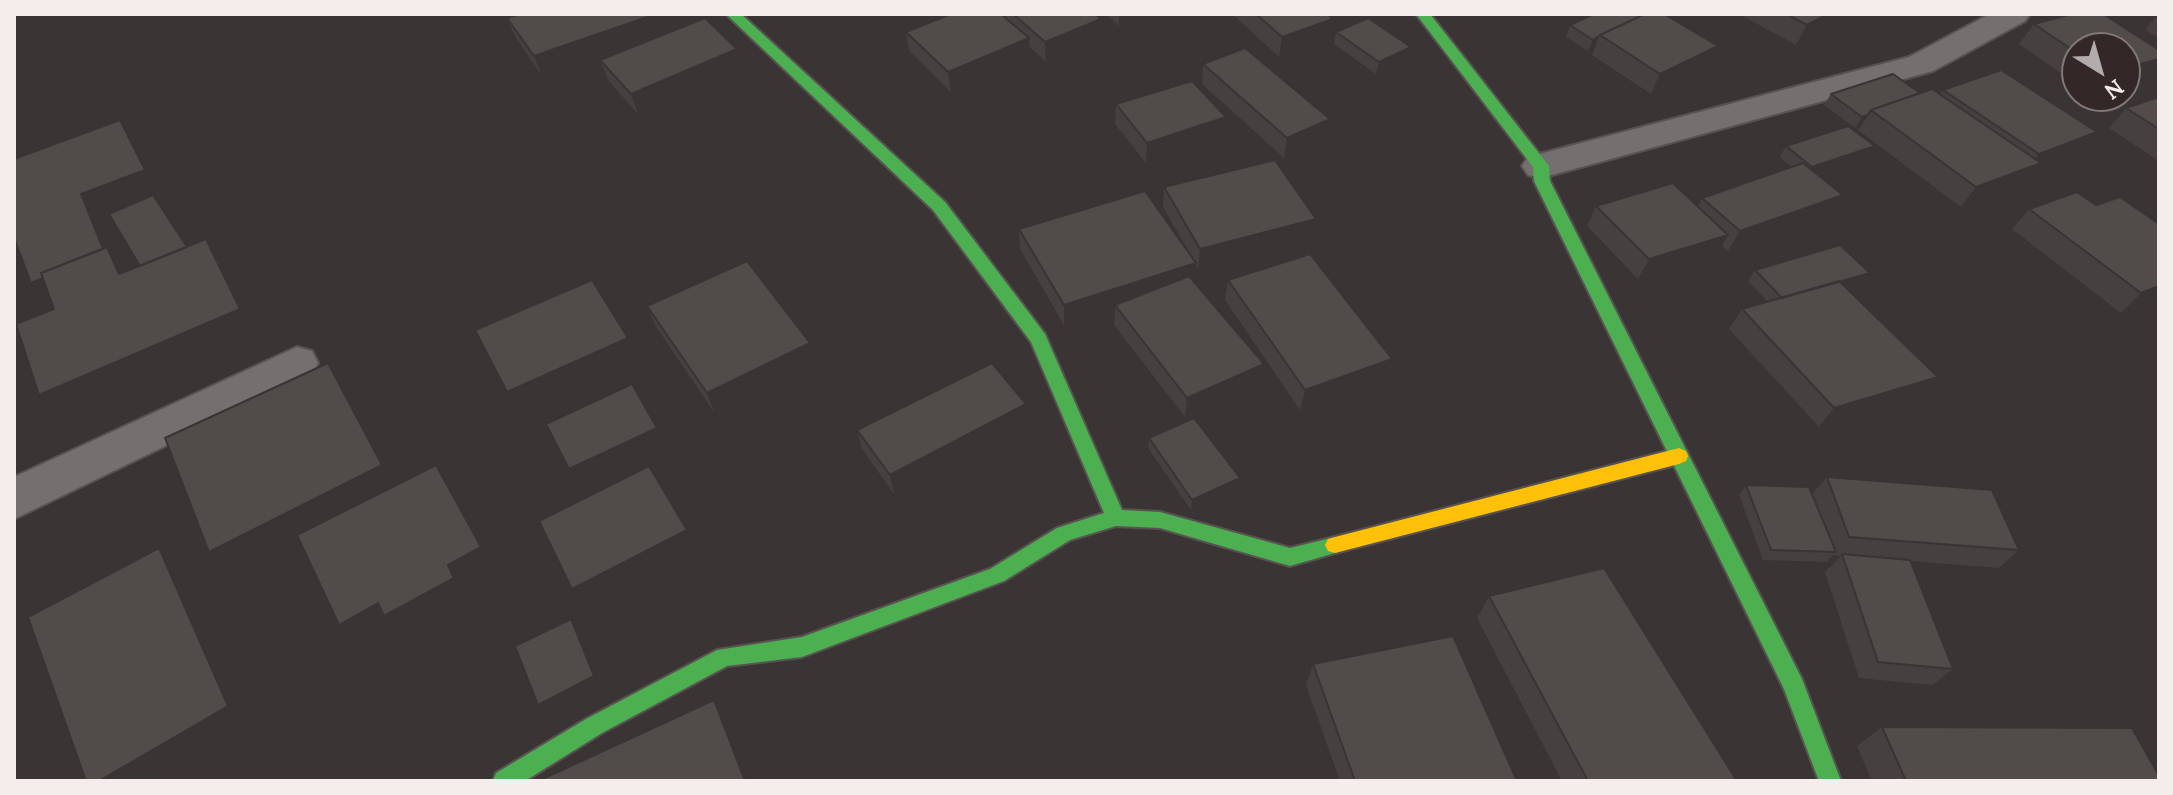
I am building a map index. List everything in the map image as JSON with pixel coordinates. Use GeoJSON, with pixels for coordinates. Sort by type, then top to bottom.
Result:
{"type":"FeatureCollection","features":[{"type":"Feature","properties":{"kind":"street"},"geometry":{"type":"LineString","coordinates":[[733,14],[939,206],[1039,339],[1116,518]]}},
{"type":"Feature","properties":{"kind":"street"},"geometry":{"type":"LineString","coordinates":[[1423,14],[1541,166],[1542,181],[1794,686],[1830,781]]}},
{"type":"Feature","properties":{"kind":"street"},"geometry":{"type":"LineString","coordinates":[[1541,166],[1921,64],[2014,14]]}},
{"type":"Feature","properties":{"kind":"street"},"geometry":{"type":"LineString","coordinates":[[14,499],[297,363]]}},
{"type":"Feature","properties":{"kind":"street"},"geometry":{"type":"LineString","coordinates":[[504,781],[594,726],[724,657],[802,647],[997,575],[1064,534],[1116,518],[1160,520],[1290,557],[1679,456]]}},
{"type":"Feature","properties":{"kind":"building"},"geometry":{"type":"Polygon","coordinates":[[[520,14],[656,14],[534,56],[507,18],[520,14]]]}},
{"type":"Feature","properties":{"kind":"building"},"geometry":{"type":"Polygon","coordinates":[[[951,14],[1001,14],[1029,38],[948,72],[906,32],[951,14]]]}},
{"type":"Feature","properties":{"kind":"building"},"geometry":{"type":"Polygon","coordinates":[[[1013,14],[1095,14],[1101,19],[1045,42],[1013,14]]]}},
{"type":"Feature","properties":{"kind":"building"},"geometry":{"type":"Polygon","coordinates":[[[1256,14],[1327,14],[1333,19],[1282,37],[1256,14]]]}},
{"type":"Feature","properties":{"kind":"building"},"geometry":{"type":"Polygon","coordinates":[[[1594,14],[1645,14],[1593,40],[1570,25],[1594,14]]]}},
{"type":"Feature","properties":{"kind":"building"},"geometry":{"type":"Polygon","coordinates":[[[1645,14],[1664,14],[1718,46],[1660,74],[1600,35],[1645,14]]]}},
{"type":"Feature","properties":{"kind":"building"},"geometry":{"type":"Polygon","coordinates":[[[1786,14],[1828,14],[1807,25],[1786,14]]]}},
{"type":"Feature","properties":{"kind":"building"},"geometry":{"type":"Polygon","coordinates":[[[2072,14],[2103,14],[2131,32],[2061,32],[2061,42],[2034,24],[2072,14]]]}},
{"type":"Feature","properties":{"kind":"building"},"geometry":{"type":"Polygon","coordinates":[[[705,18],[737,49],[631,94],[600,60],[705,18]]]}},
{"type":"Feature","properties":{"kind":"building"},"geometry":{"type":"Polygon","coordinates":[[[1368,18],[1411,47],[1379,62],[1336,32],[1368,18]]]}},
{"type":"Feature","properties":{"kind":"building"},"geometry":{"type":"Polygon","coordinates":[[[2141,38],[2159,50],[2159,59],[2141,64],[2141,38]]]}},
{"type":"Feature","properties":{"kind":"building"},"geometry":{"type":"Polygon","coordinates":[[[1245,48],[1330,119],[1287,138],[1203,64],[1245,48]]]}},
{"type":"Feature","properties":{"kind":"building"},"geometry":{"type":"Polygon","coordinates":[[[2001,70],[2061,109],[2061,112],[2066,112],[2097,132],[2039,154],[1943,90],[2001,70]]]}},
{"type":"Feature","properties":{"kind":"building"},"geometry":{"type":"Polygon","coordinates":[[[1893,74],[1920,93],[1871,110],[1862,117],[1831,94],[1893,74]]]}},
{"type":"Feature","properties":{"kind":"building"},"geometry":{"type":"Polygon","coordinates":[[[1192,81],[1226,117],[1147,143],[1116,104],[1192,81]]]}},
{"type":"Feature","properties":{"kind":"building"},"geometry":{"type":"Polygon","coordinates":[[[1932,89],[2041,163],[1976,187],[1871,110],[1932,89]]]}},
{"type":"Feature","properties":{"kind":"building"},"geometry":{"type":"Polygon","coordinates":[[[2159,97],[2159,129],[2132,112],[2141,112],[2141,103],[2159,97]]]}},
{"type":"Feature","properties":{"kind":"building"},"geometry":{"type":"Polygon","coordinates":[[[120,120],[145,170],[81,194],[103,249],[41,273],[43,278],[31,283],[14,238],[14,159],[120,120]]]}},
{"type":"Feature","properties":{"kind":"building"},"geometry":{"type":"Polygon","coordinates":[[[1848,126],[1875,146],[1812,167],[1786,146],[1848,126]]]}},
{"type":"Feature","properties":{"kind":"building"},"geometry":{"type":"Polygon","coordinates":[[[1275,160],[1316,219],[1200,249],[1164,187],[1275,160]]]}},
{"type":"Feature","properties":{"kind":"building"},"geometry":{"type":"Polygon","coordinates":[[[1803,163],[1843,195],[1740,231],[1702,198],[1803,163]]]}},
{"type":"Feature","properties":{"kind":"building"},"geometry":{"type":"Polygon","coordinates":[[[1673,183],[1728,235],[1649,259],[1596,206],[1673,183]]]}},
{"type":"Feature","properties":{"kind":"building"},"geometry":{"type":"Polygon","coordinates":[[[1145,191],[1196,263],[1064,305],[1019,229],[1145,191]]]}},
{"type":"Feature","properties":{"kind":"building"},"geometry":{"type":"Polygon","coordinates":[[[2077,192],[2096,205],[2120,197],[2159,224],[2159,286],[2141,293],[2029,209],[2077,192]]]}},
{"type":"Feature","properties":{"kind":"building"},"geometry":{"type":"Polygon","coordinates":[[[153,195],[187,247],[140,266],[109,214],[153,195]]]}},
{"type":"Feature","properties":{"kind":"building"},"geometry":{"type":"Polygon","coordinates":[[[206,239],[240,309],[39,395],[16,324],[54,309],[41,273],[107,247],[119,274],[206,239]]]}},
{"type":"Feature","properties":{"kind":"building"},"geometry":{"type":"Polygon","coordinates":[[[1840,245],[1870,273],[1782,298],[1755,270],[1840,245]]]}},
{"type":"Feature","properties":{"kind":"building"},"geometry":{"type":"Polygon","coordinates":[[[1310,254],[1392,359],[1305,390],[1228,280],[1310,254]]]}},
{"type":"Feature","properties":{"kind":"building"},"geometry":{"type":"Polygon","coordinates":[[[747,261],[810,343],[707,393],[647,306],[747,261]]]}},
{"type":"Feature","properties":{"kind":"building"},"geometry":{"type":"Polygon","coordinates":[[[1189,276],[1264,364],[1187,398],[1115,305],[1189,276]]]}},
{"type":"Feature","properties":{"kind":"building"},"geometry":{"type":"Polygon","coordinates":[[[592,280],[628,338],[507,392],[475,330],[592,280]]]}},
{"type":"Feature","properties":{"kind":"building"},"geometry":{"type":"Polygon","coordinates":[[[1839,281],[1938,377],[1834,408],[1742,309],[1839,281]]]}},
{"type":"Feature","properties":{"kind":"building"},"geometry":{"type":"Polygon","coordinates":[[[328,363],[382,465],[209,552],[165,438],[328,363]]]}},
{"type":"Feature","properties":{"kind":"building"},"geometry":{"type":"Polygon","coordinates":[[[992,363],[1026,404],[890,475],[857,430],[992,363]]]}},
{"type":"Feature","properties":{"kind":"building"},"geometry":{"type":"Polygon","coordinates":[[[632,384],[657,428],[569,469],[546,424],[632,384]]]}},
{"type":"Feature","properties":{"kind":"building"},"geometry":{"type":"Polygon","coordinates":[[[1194,418],[1240,478],[1192,500],[1149,438],[1194,418]]]}},
{"type":"Feature","properties":{"kind":"building"},"geometry":{"type":"Polygon","coordinates":[[[436,465],[481,547],[448,565],[454,578],[384,616],[378,603],[339,625],[297,535],[436,465]]]}},
{"type":"Feature","properties":{"kind":"building"},"geometry":{"type":"Polygon","coordinates":[[[649,466],[687,530],[572,589],[539,521],[649,466]]]}},
{"type":"Feature","properties":{"kind":"building"},"geometry":{"type":"Polygon","coordinates":[[[1827,477],[1992,490],[2019,550],[1849,537],[1827,477]]]}},
{"type":"Feature","properties":{"kind":"building"},"geometry":{"type":"Polygon","coordinates":[[[1746,485],[1809,487],[1836,552],[1771,550],[1746,485]]]}},
{"type":"Feature","properties":{"kind":"building"},"geometry":{"type":"Polygon","coordinates":[[[159,548],[228,706],[99,781],[86,781],[28,617],[159,548]]]}},
{"type":"Feature","properties":{"kind":"building"},"geometry":{"type":"Polygon","coordinates":[[[1842,554],[1910,560],[1953,669],[1878,662],[1842,554]]]}},
{"type":"Feature","properties":{"kind":"building"},"geometry":{"type":"Polygon","coordinates":[[[1604,568],[1737,781],[1588,781],[1489,596],[1604,568]]]}},
{"type":"Feature","properties":{"kind":"building"},"geometry":{"type":"Polygon","coordinates":[[[571,619],[594,676],[538,705],[515,646],[571,619]]]}},
{"type":"Feature","properties":{"kind":"building"},"geometry":{"type":"Polygon","coordinates":[[[1453,636],[1517,781],[1355,781],[1313,664],[1453,636]]]}},
{"type":"Feature","properties":{"kind":"building"},"geometry":{"type":"Polygon","coordinates":[[[714,700],[745,781],[538,781],[714,700]]]}},
{"type":"Feature","properties":{"kind":"building"},"geometry":{"type":"Polygon","coordinates":[[[1882,727],[2132,728],[2159,781],[1906,781],[1882,727]]]}},
{"type":"Feature","properties":{"kind":"traffic: fast"},"geometry":{"type":"LineString","coordinates":[[733,14],[939,206],[1039,339],[1116,518]]}},
{"type":"Feature","properties":{"kind":"traffic: fast"},"geometry":{"type":"LineString","coordinates":[[1423,14],[1541,166],[1542,181],[1794,686],[1830,781]]}},
{"type":"Feature","properties":{"kind":"traffic: fast"},"geometry":{"type":"LineString","coordinates":[[504,781],[594,726],[724,657],[802,647],[997,575],[1064,534],[1116,518],[1160,520],[1290,557],[1335,545]]}},
{"type":"Feature","properties":{"kind":"traffic: slow"},"geometry":{"type":"LineString","coordinates":[[1335,545],[1679,456]]}}]}
